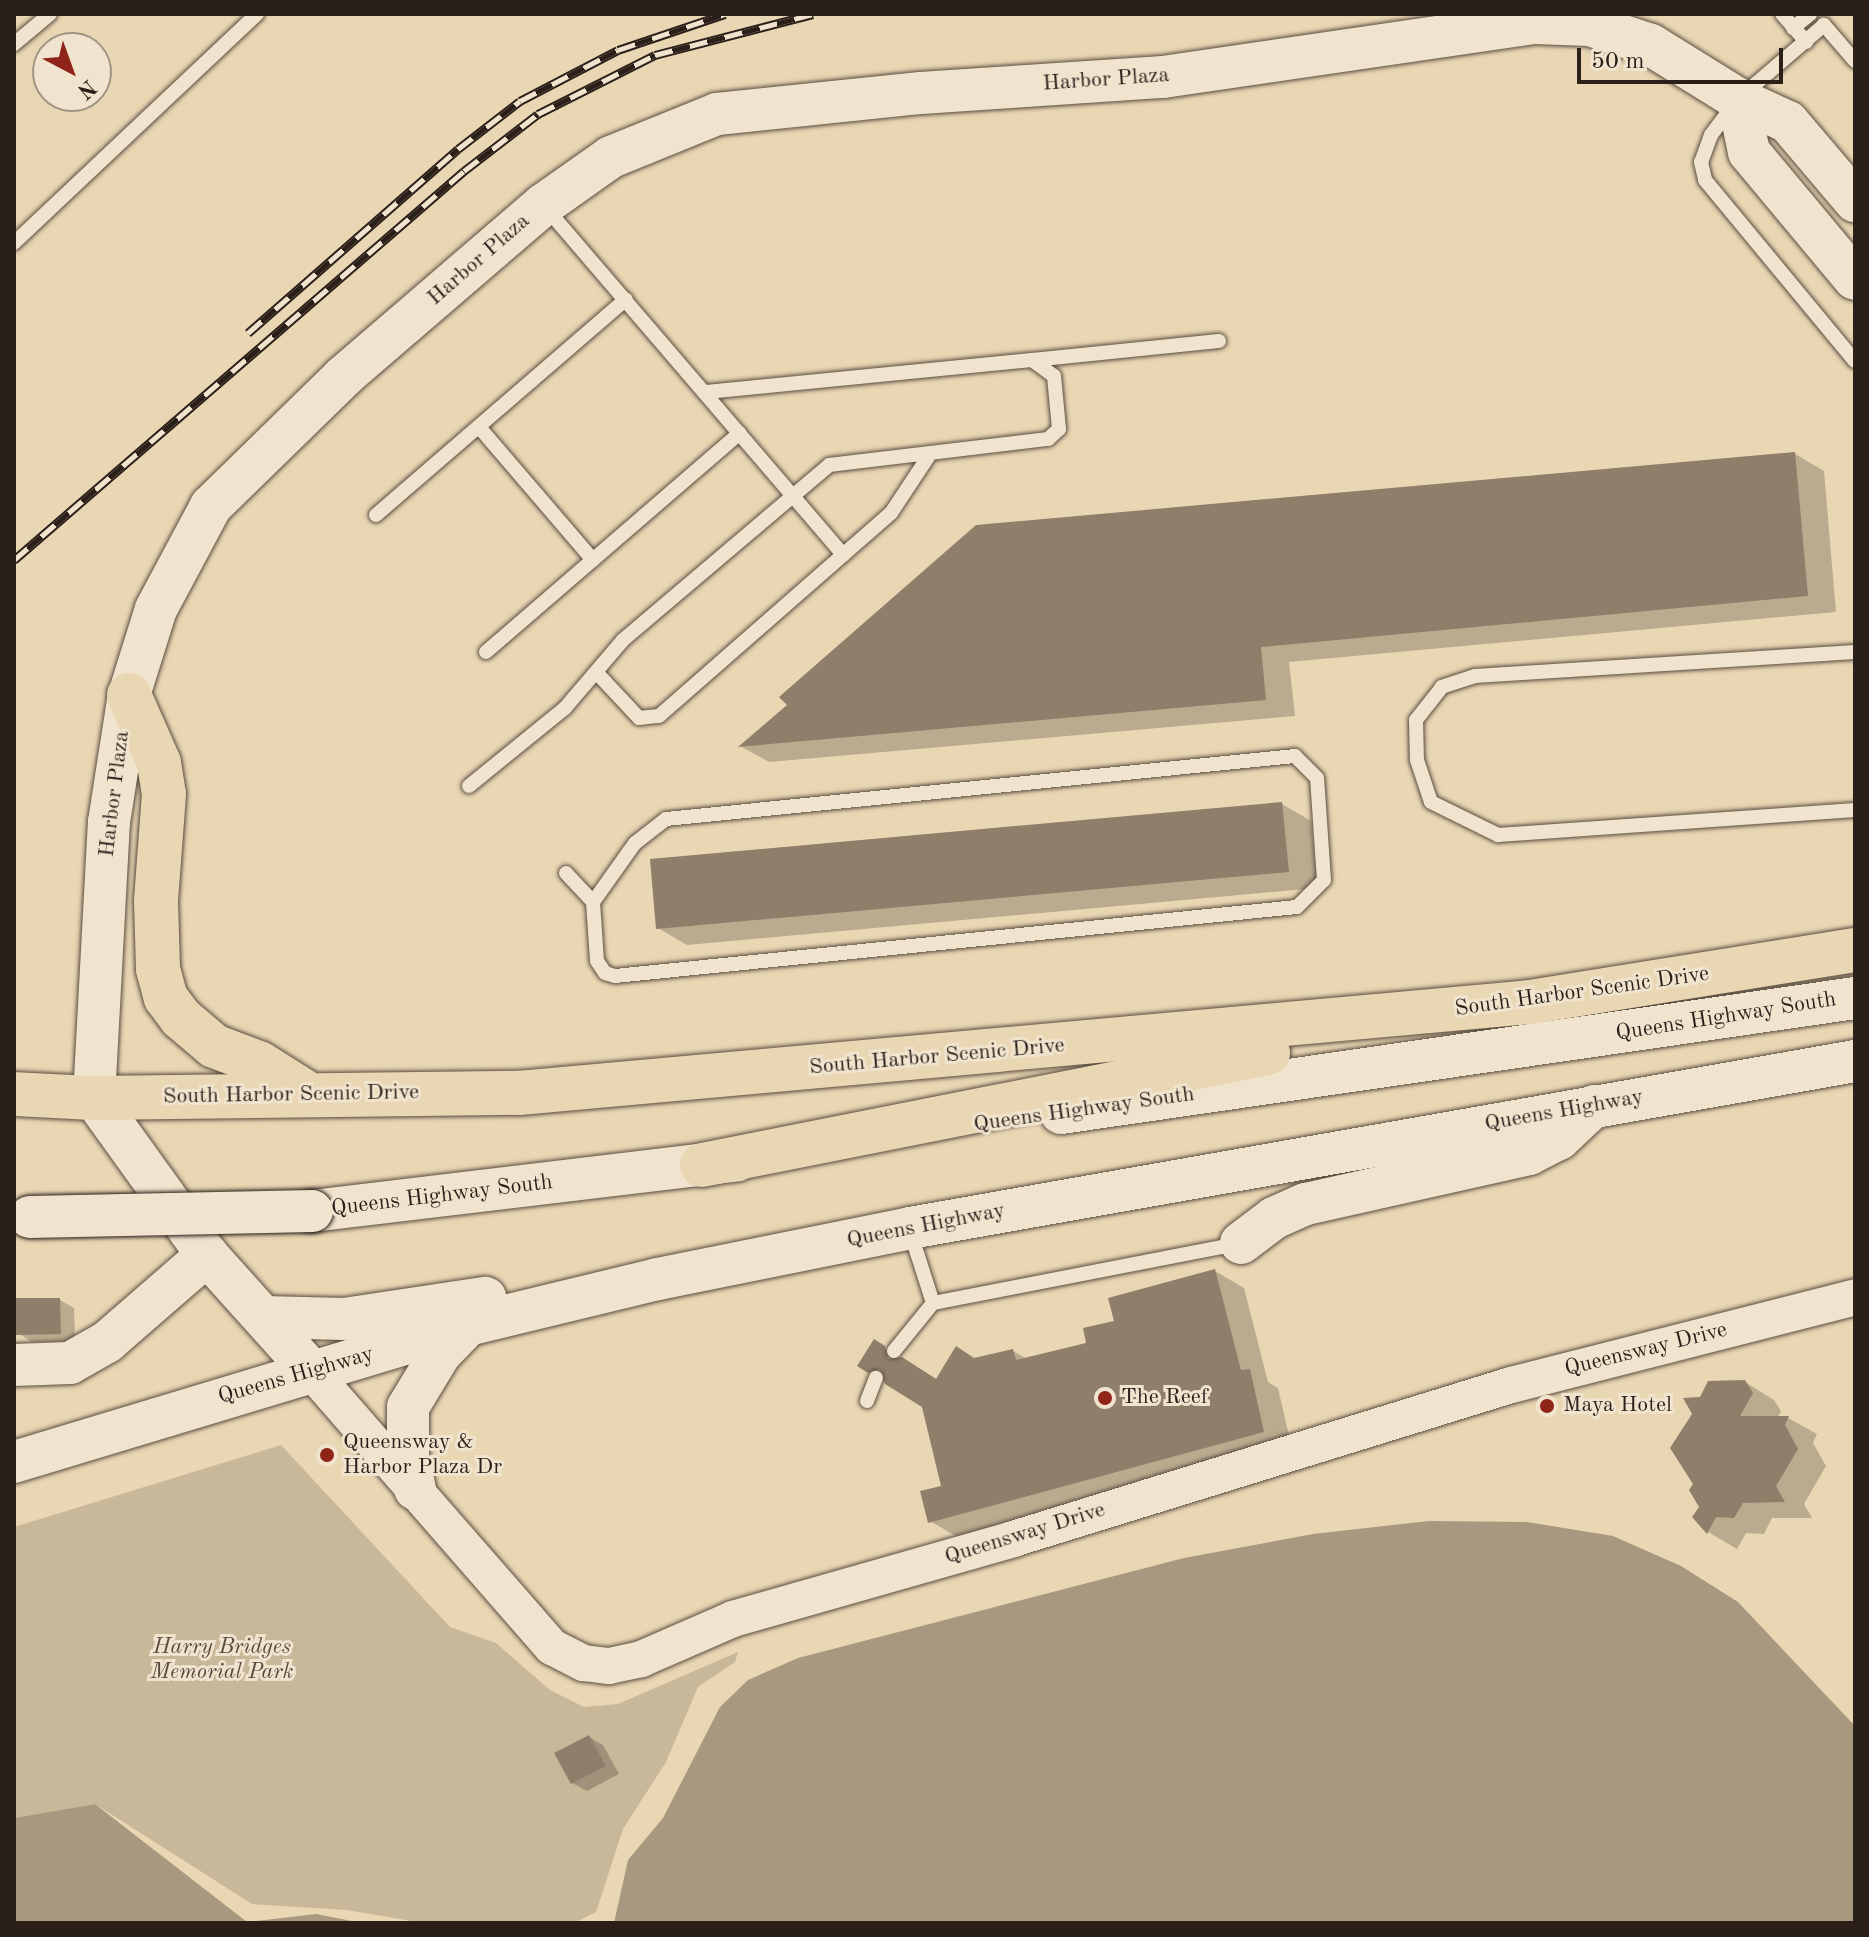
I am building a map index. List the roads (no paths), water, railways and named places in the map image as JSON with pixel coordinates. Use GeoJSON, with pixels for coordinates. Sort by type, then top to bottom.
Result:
{"type":"FeatureCollection","features":[{"type":"Feature","properties":{"kind":"main road","name":"Harbor Plaza"},"geometry":{"type":"LineString","coordinates":[[94,1098],[109,822],[129,695],[156,609],[211,506],[343,377],[543,205],[611,157],[717,114],[921,93],[1163,77],[1534,23],[1590,25],[1651,45],[1738,99],[1788,122],[1855,201]]}},
{"type":"Feature","properties":{"kind":"main road"},"geometry":{"type":"LineString","coordinates":[[1738,99],[1749,152],[1851,277]]}},
{"type":"Feature","properties":{"kind":"main road"},"geometry":{"type":"LineString","coordinates":[[129,695],[159,763],[164,794],[156,901],[158,969],[166,998],[181,1018],[214,1046],[281,1074],[310,1095]]}},
{"type":"Feature","properties":{"kind":"main road","name":"South Harbor Scenic Drive"},"geometry":{"type":"LineString","coordinates":[[14,1094],[94,1098],[519,1093],[1530,1002],[1855,950]]}},
{"type":"Feature","properties":{"kind":"main road","name":"Queens Highway South"},"geometry":{"type":"LineString","coordinates":[[22,1217],[312,1211],[702,1165],[1855,998]]}},
{"type":"Feature","properties":{"kind":"main road"},"geometry":{"type":"LineString","coordinates":[[702,1165],[1530,1002]]}},
{"type":"Feature","properties":{"kind":"main road","name":"Queens Highway"},"geometry":{"type":"LineString","coordinates":[[14,1462],[468,1325],[791,1253],[910,1228],[1855,1061]]}},
{"type":"Feature","properties":{"kind":"main road"},"geometry":{"type":"LineString","coordinates":[[94,1098],[207,1255],[312,1372]]}},
{"type":"Feature","properties":{"kind":"main road"},"geometry":{"type":"LineString","coordinates":[[1241,1243],[1274,1218],[1306,1204],[1529,1154],[1559,1139],[1595,1105]]}},
{"type":"Feature","properties":{"kind":"main road"},"geometry":{"type":"LineString","coordinates":[[264,1317],[344,1319],[791,1253]]}},
{"type":"Feature","properties":{"kind":"main road"},"geometry":{"type":"LineString","coordinates":[[14,1365],[70,1363],[107,1342],[207,1255]]}},
{"type":"Feature","properties":{"kind":"main road"},"geometry":{"type":"LineString","coordinates":[[415,1489],[408,1457],[408,1407],[440,1354],[468,1325]]}},
{"type":"Feature","properties":{"kind":"street","name":"Queensway Drive"},"geometry":{"type":"LineString","coordinates":[[312,1372],[552,1647],[584,1663],[609,1666],[641,1659],[733,1619],[1013,1539],[1511,1385],[1855,1297]]}},
{"type":"Feature","properties":{"kind":"lane"},"geometry":{"type":"LineString","coordinates":[[14,44],[50,14]]}},
{"type":"Feature","properties":{"kind":"lane"},"geometry":{"type":"LineString","coordinates":[[15,240],[257,14]]}},
{"type":"Feature","properties":{"kind":"lane"},"geometry":{"type":"LineString","coordinates":[[1782,14],[1806,42]]}},
{"type":"Feature","properties":{"kind":"lane"},"geometry":{"type":"LineString","coordinates":[[1793,28],[1810,14]]}},
{"type":"Feature","properties":{"kind":"lane"},"geometry":{"type":"LineString","coordinates":[[1855,61],[1824,25],[1738,99],[1711,135],[1701,162],[1705,180],[1855,361]]}},
{"type":"Feature","properties":{"kind":"lane"},"geometry":{"type":"LineString","coordinates":[[543,205],[843,555]]}},
{"type":"Feature","properties":{"kind":"lane"},"geometry":{"type":"LineString","coordinates":[[376,515],[626,299]]}},
{"type":"Feature","properties":{"kind":"lane"},"geometry":{"type":"LineString","coordinates":[[706,392],[1219,341]]}},
{"type":"Feature","properties":{"kind":"lane"},"geometry":{"type":"LineString","coordinates":[[469,786],[565,708],[623,640],[794,498],[829,465],[1048,439],[1059,429],[1054,376],[1032,360]]}},
{"type":"Feature","properties":{"kind":"lane"},"geometry":{"type":"LineString","coordinates":[[479,427],[593,560]]}},
{"type":"Feature","properties":{"kind":"lane"},"geometry":{"type":"LineString","coordinates":[[486,652],[740,433]]}},
{"type":"Feature","properties":{"kind":"lane"},"geometry":{"type":"LineString","coordinates":[[596,672],[639,718],[659,716],[891,513],[930,454]]}},
{"type":"Feature","properties":{"kind":"lane"},"geometry":{"type":"LineString","coordinates":[[1855,652],[1475,676],[1442,687],[1416,720],[1417,760],[1431,802],[1498,835],[1855,810]]}},
{"type":"Feature","properties":{"kind":"lane"},"geometry":{"type":"LineString","coordinates":[[566,873],[593,902],[597,961],[605,973],[615,976],[1297,907],[1324,880],[1317,778],[1295,756],[666,819],[635,843],[593,902]]}},
{"type":"Feature","properties":{"kind":"lane"},"geometry":{"type":"LineString","coordinates":[[910,1228],[933,1303]]}},
{"type":"Feature","properties":{"kind":"lane"},"geometry":{"type":"LineString","coordinates":[[894,1351],[933,1303],[1241,1243]]}},
{"type":"Feature","properties":{"kind":"lane"},"geometry":{"type":"LineString","coordinates":[[867,1401],[876,1378]]}},
{"type":"Feature","properties":{"kind":"railway"},"geometry":{"type":"LineString","coordinates":[[248,333],[458,149],[520,101],[618,50],[725,14]]}},
{"type":"Feature","properties":{"kind":"railway"},"geometry":{"type":"LineString","coordinates":[[14,560],[464,171],[538,114],[655,55],[813,14]]}},
{"type":"Feature","properties":{"kind":"place","name":"The Reef"},"geometry":{"type":"Point","coordinates":[1105,1398]}},
{"type":"Feature","properties":{"kind":"place","name":"Maya Hotel"},"geometry":{"type":"Point","coordinates":[1547,1406]}},
{"type":"Feature","properties":{"kind":"place","name":"Queensway & Harbor Plaza Dr"},"geometry":{"type":"Point","coordinates":[327,1455]}},
{"type":"Feature","properties":{"kind":"park label","name":"Harry Bridges Memorial Park"},"geometry":{"type":"Point","coordinates":[222,1660]}}]}
